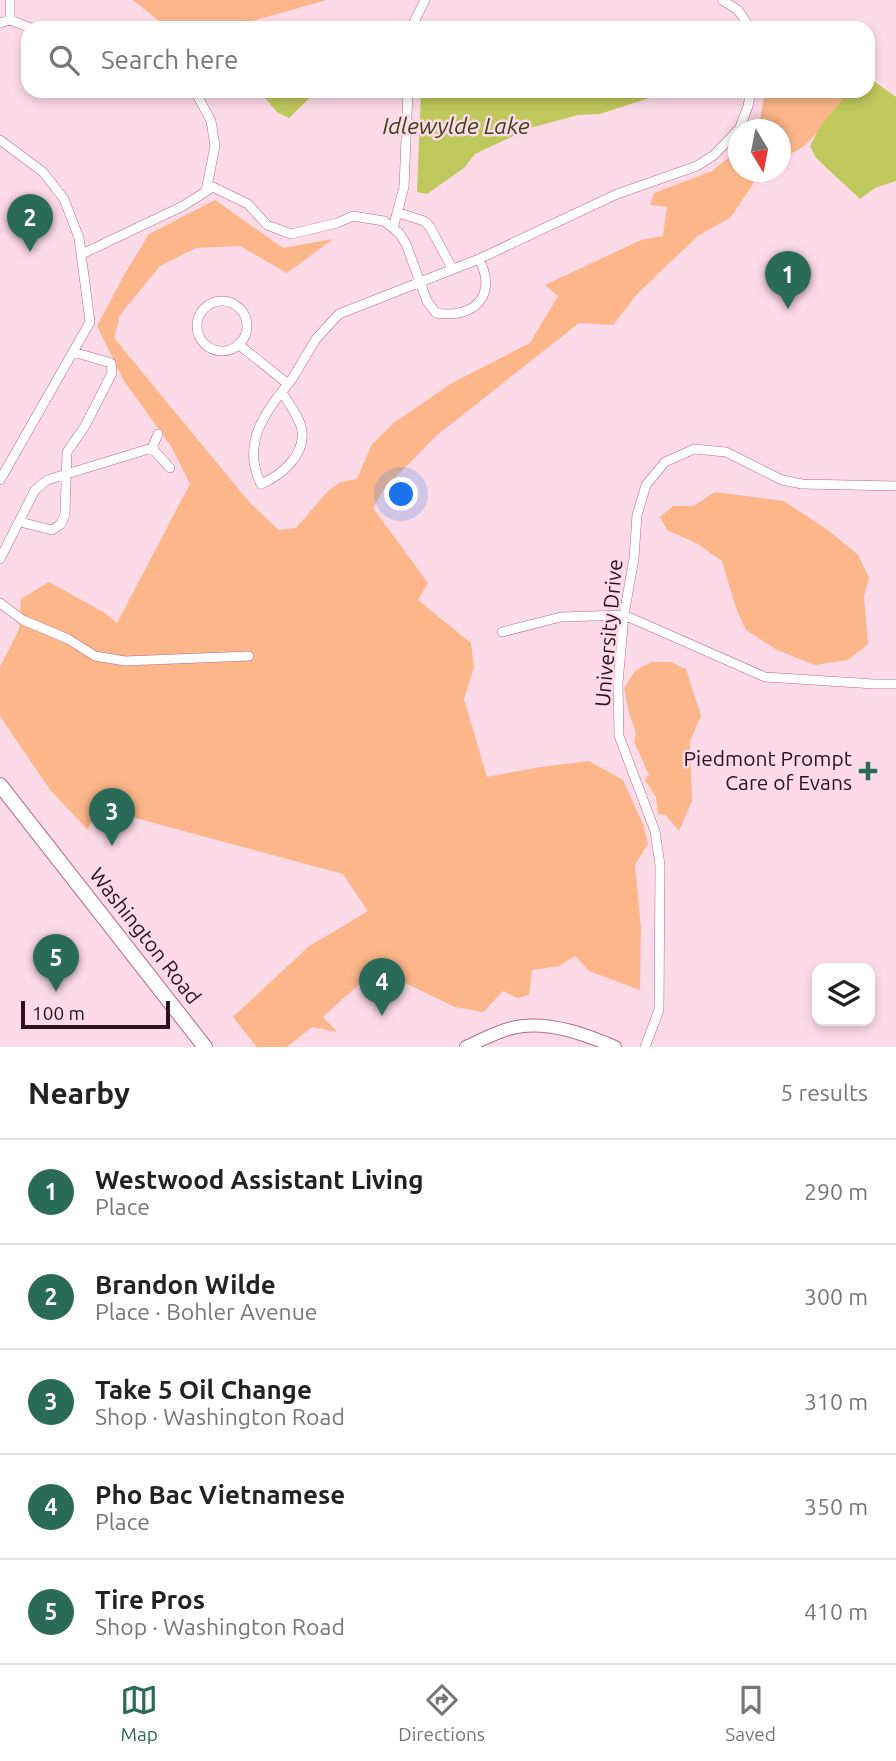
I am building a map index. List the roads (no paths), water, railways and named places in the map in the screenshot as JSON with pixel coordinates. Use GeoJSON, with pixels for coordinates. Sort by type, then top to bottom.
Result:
{"type":"FeatureCollection","features":[{"type":"Feature","properties":{"kind":"main road","name":"Washington Road"},"geometry":{"type":"LineString","coordinates":[[0,786],[205,1047]]}},
{"type":"Feature","properties":{"kind":"main road"},"geometry":{"type":"LineString","coordinates":[[466,1047],[501,1031],[523,1026],[544,1026],[582,1034],[615,1047]]}},
{"type":"Feature","properties":{"kind":"street"},"geometry":{"type":"LineString","coordinates":[[10,0],[10,20]]}},
{"type":"Feature","properties":{"kind":"street"},"geometry":{"type":"LineString","coordinates":[[414,21],[425,0]]}},
{"type":"Feature","properties":{"kind":"street"},"geometry":{"type":"LineString","coordinates":[[722,0],[738,10],[745,21]]}},
{"type":"Feature","properties":{"kind":"street"},"geometry":{"type":"LineString","coordinates":[[0,23],[10,20],[21,24]]}},
{"type":"Feature","properties":{"kind":"street"},"geometry":{"type":"LineString","coordinates":[[199,98],[211,121],[215,146],[206,191]]}},
{"type":"Feature","properties":{"kind":"street"},"geometry":{"type":"LineString","coordinates":[[393,228],[404,187],[408,98]]}},
{"type":"Feature","properties":{"kind":"street"},"geometry":{"type":"LineString","coordinates":[[743,119],[750,98]]}},
{"type":"Feature","properties":{"kind":"street"},"geometry":{"type":"LineString","coordinates":[[0,140],[44,172],[64,199],[79,238],[90,322],[0,480]]}},
{"type":"Feature","properties":{"kind":"street"},"geometry":{"type":"LineString","coordinates":[[282,392],[303,429],[301,447],[292,461],[272,479],[261,484],[253,453],[262,418],[288,384],[316,339],[339,314],[452,268],[479,260],[552,222],[617,194],[697,166],[728,141]]}},
{"type":"Feature","properties":{"kind":"street"},"geometry":{"type":"LineString","coordinates":[[82,254],[183,206],[213,187],[248,204],[267,225],[291,234],[337,223],[353,216],[384,221],[399,233],[406,244],[427,301],[436,313],[449,315],[463,312],[479,303],[487,288],[485,271],[479,260]]}},
{"type":"Feature","properties":{"kind":"street"},"geometry":{"type":"LineString","coordinates":[[399,213],[424,221],[452,268]]}},
{"type":"Feature","properties":{"kind":"street"},"geometry":{"type":"LineString","coordinates":[[216,302],[232,303],[239,308],[246,322],[246,330],[238,344],[223,351],[208,346],[198,333],[198,317],[203,310],[216,302]]}},
{"type":"Feature","properties":{"kind":"street"},"geometry":{"type":"LineString","coordinates":[[238,344],[288,384]]}},
{"type":"Feature","properties":{"kind":"street"},"geometry":{"type":"LineString","coordinates":[[20,522],[52,530],[61,524],[65,514],[67,452],[85,426],[112,373],[111,363],[73,352]]}},
{"type":"Feature","properties":{"kind":"street"},"geometry":{"type":"LineString","coordinates":[[152,448],[158,434]]}},
{"type":"Feature","properties":{"kind":"street"},"geometry":{"type":"LineString","coordinates":[[0,559],[35,490],[47,480],[152,448]]}},
{"type":"Feature","properties":{"kind":"street"},"geometry":{"type":"LineString","coordinates":[[152,448],[170,468]]}},
{"type":"Feature","properties":{"kind":"street","name":"University Drive"},"geometry":{"type":"LineString","coordinates":[[645,1047],[659,1010],[660,865],[655,831],[619,736],[618,683],[637,515],[646,485],[665,462],[694,449],[726,452],[782,480],[802,484],[896,486]]}},
{"type":"Feature","properties":{"kind":"street"},"geometry":{"type":"LineString","coordinates":[[0,603],[23,620],[68,639],[95,656],[125,661],[249,656]]}},
{"type":"Feature","properties":{"kind":"street"},"geometry":{"type":"LineString","coordinates":[[502,632],[561,617],[624,615],[765,677],[896,684]]}},
{"type":"Feature","properties":{"kind":"water"},"geometry":{"type":"Polygon","coordinates":[[[875,82],[896,97],[896,181],[875,188],[860,199],[816,158],[810,146],[822,124],[844,98],[875,98],[875,82]]]}},
{"type":"Feature","properties":{"kind":"water"},"geometry":{"type":"Polygon","coordinates":[[[265,98],[310,98],[289,118],[277,112],[265,98]]]}},
{"type":"Feature","properties":{"kind":"water","name":"Idlewylde Lake"},"geometry":{"type":"Polygon","coordinates":[[[421,98],[649,98],[600,114],[578,115],[530,128],[475,154],[464,168],[427,194],[417,192],[421,98]]]}},
{"type":"Feature","properties":{"kind":"place","name":"Brandon Wilde"},"geometry":{"type":"Point","coordinates":[30,252]}},
{"type":"Feature","properties":{"kind":"place","name":"Westwood Assistant Living"},"geometry":{"type":"Point","coordinates":[788,309]}},
{"type":"Feature","properties":{"kind":"place","name":"Piedmont Prompt Care of Evans"},"geometry":{"type":"Point","coordinates":[868,771]}},
{"type":"Feature","properties":{"kind":"place","name":"Take 5 Oil Change"},"geometry":{"type":"Point","coordinates":[112,846]}},
{"type":"Feature","properties":{"kind":"place","name":"Tire Pros"},"geometry":{"type":"Point","coordinates":[56,992]}},
{"type":"Feature","properties":{"kind":"place","name":"Pho Bac Vietnamese"},"geometry":{"type":"Point","coordinates":[382,1016]}}]}
